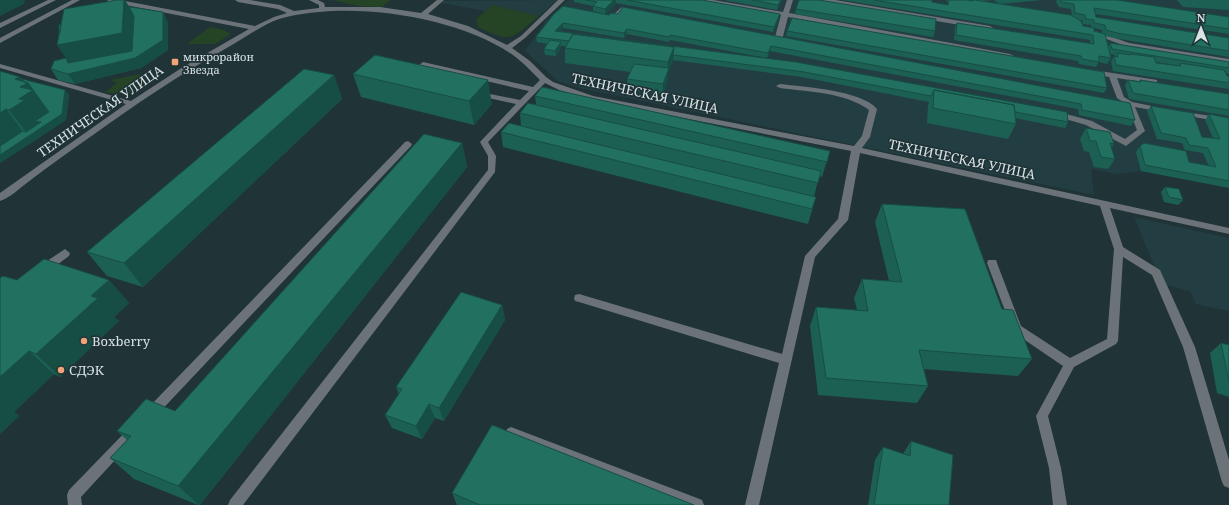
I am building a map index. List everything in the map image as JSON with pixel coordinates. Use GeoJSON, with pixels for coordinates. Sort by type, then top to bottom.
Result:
{"type":"FeatureCollection","features":[{"type":"Feature","properties":{"kind":"street"},"geometry":{"type":"LineString","coordinates":[[0,26],[53,0]]}},
{"type":"Feature","properties":{"kind":"street"},"geometry":{"type":"LineString","coordinates":[[0,41],[77,0]]}},
{"type":"Feature","properties":{"kind":"street"},"geometry":{"type":"LineString","coordinates":[[110,0],[257,28]]}},
{"type":"Feature","properties":{"kind":"street"},"geometry":{"type":"LineString","coordinates":[[238,0],[280,7],[293,14]]}},
{"type":"Feature","properties":{"kind":"street"},"geometry":{"type":"LineString","coordinates":[[312,0],[322,4],[322,8]]}},
{"type":"Feature","properties":{"kind":"street"},"geometry":{"type":"LineString","coordinates":[[421,16],[441,0]]}},
{"type":"Feature","properties":{"kind":"street"},"geometry":{"type":"LineString","coordinates":[[507,48],[523,37],[562,0]]}},
{"type":"Feature","properties":{"kind":"street"},"geometry":{"type":"LineString","coordinates":[[701,0],[785,14],[1018,58]]}},
{"type":"Feature","properties":{"kind":"street"},"geometry":{"type":"LineString","coordinates":[[762,37],[782,41],[785,14],[790,0]]}},
{"type":"Feature","properties":{"kind":"street"},"geometry":{"type":"LineString","coordinates":[[823,0],[1001,30]]}},
{"type":"Feature","properties":{"kind":"street","name":"ТЕХНИЧЕСКАЯ УЛИЦА"},"geometry":{"type":"LineString","coordinates":[[0,198],[131,103],[190,66],[276,18],[322,8],[393,11],[437,18],[473,30],[507,48],[532,67],[544,80],[564,90],[592,98],[856,149],[1229,231]]}},
{"type":"Feature","properties":{"kind":"street"},"geometry":{"type":"LineString","coordinates":[[616,15],[622,9],[645,13]]}},
{"type":"Feature","properties":{"kind":"street"},"geometry":{"type":"LineString","coordinates":[[1086,28],[1098,35],[1128,45],[1229,61]]}},
{"type":"Feature","properties":{"kind":"street"},"geometry":{"type":"LineString","coordinates":[[417,80],[410,78],[423,64],[534,90]]}},
{"type":"Feature","properties":{"kind":"street"},"geometry":{"type":"LineString","coordinates":[[0,66],[131,103]]}},
{"type":"Feature","properties":{"kind":"street"},"geometry":{"type":"LineString","coordinates":[[1081,69],[1159,83]]}},
{"type":"Feature","properties":{"kind":"street"},"geometry":{"type":"LineString","coordinates":[[1050,112],[1089,123],[1126,143],[1141,131],[1130,104],[1121,98],[1112,75]]}},
{"type":"Feature","properties":{"kind":"street"},"geometry":{"type":"LineString","coordinates":[[235,505],[492,170],[492,156],[484,142],[544,80]]}},
{"type":"Feature","properties":{"kind":"street"},"geometry":{"type":"LineString","coordinates":[[752,505],[810,256],[843,220],[856,149],[866,137],[874,109],[868,103],[842,95],[780,86]]}},
{"type":"Feature","properties":{"kind":"street"},"geometry":{"type":"LineString","coordinates":[[469,91],[522,103]]}},
{"type":"Feature","properties":{"kind":"street"},"geometry":{"type":"LineString","coordinates":[[1114,101],[1229,121]]}},
{"type":"Feature","properties":{"kind":"street"},"geometry":{"type":"LineString","coordinates":[[75,505],[74,495],[408,144]]}},
{"type":"Feature","properties":{"kind":"street"},"geometry":{"type":"LineString","coordinates":[[1060,505],[1056,468],[1042,416],[1070,364],[1112,341],[1118,249],[1104,204]]}},
{"type":"Feature","properties":{"kind":"street"},"geometry":{"type":"LineString","coordinates":[[1118,249],[1156,272],[1189,347],[1229,482]]}},
{"type":"Feature","properties":{"kind":"street"},"geometry":{"type":"LineString","coordinates":[[35,276],[65,253]]}},
{"type":"Feature","properties":{"kind":"street"},"geometry":{"type":"LineString","coordinates":[[992,263],[1018,329],[1070,364]]}},
{"type":"Feature","properties":{"kind":"street"},"geometry":{"type":"LineString","coordinates":[[579,298],[786,360]]}},
{"type":"Feature","properties":{"kind":"street"},"geometry":{"type":"LineString","coordinates":[[501,429],[697,505]]}},
{"type":"Feature","properties":{"kind":"shaded area"},"geometry":{"type":"Polygon","coordinates":[[[557,0],[539,16],[493,5],[485,11],[432,1],[557,0]]]}},
{"type":"Feature","properties":{"kind":"shaded area"},"geometry":{"type":"Polygon","coordinates":[[[568,0],[1229,0],[1229,188],[1141,171],[1117,174],[1091,169],[1094,195],[575,87],[558,81],[525,51],[547,19],[568,0]]]}},
{"type":"Feature","properties":{"kind":"shaded area"},"geometry":{"type":"Polygon","coordinates":[[[1134,217],[1229,238],[1229,311],[1196,304],[1190,291],[1162,284],[1134,217]]]}},
{"type":"Feature","properties":{"kind":"green space"},"geometry":{"type":"Polygon","coordinates":[[[332,0],[391,0],[382,7],[359,6],[332,0]]]}},
{"type":"Feature","properties":{"kind":"green space"},"geometry":{"type":"Polygon","coordinates":[[[493,5],[539,16],[516,34],[505,37],[498,36],[478,27],[476,19],[493,5]]]}},
{"type":"Feature","properties":{"kind":"green space"},"geometry":{"type":"Polygon","coordinates":[[[210,27],[224,30],[231,34],[215,44],[187,44],[210,27]]]}},
{"type":"Feature","properties":{"kind":"green space"},"geometry":{"type":"Polygon","coordinates":[[[140,74],[148,84],[143,88],[127,94],[105,92],[117,83],[110,80],[140,74]]]}},
{"type":"Feature","properties":{"kind":"building"},"geometry":{"type":"Polygon","coordinates":[[[124,0],[122,33],[57,45],[64,9],[124,0]]]}},
{"type":"Feature","properties":{"kind":"building"},"geometry":{"type":"Polygon","coordinates":[[[586,0],[614,0],[605,9],[593,6],[597,2],[586,0]]]}},
{"type":"Feature","properties":{"kind":"building"},"geometry":{"type":"Polygon","coordinates":[[[627,0],[702,0],[780,14],[774,27],[627,0]]]}},
{"type":"Feature","properties":{"kind":"building"},"geometry":{"type":"Polygon","coordinates":[[[752,0],[781,0],[778,5],[752,0]]]}},
{"type":"Feature","properties":{"kind":"building"},"geometry":{"type":"Polygon","coordinates":[[[799,0],[819,0],[936,19],[935,31],[796,9],[799,0]]]}},
{"type":"Feature","properties":{"kind":"building"},"geometry":{"type":"Polygon","coordinates":[[[874,0],[932,0],[932,2],[948,5],[949,0],[975,0],[1071,15],[1081,21],[1083,26],[1094,28],[1094,31],[1105,34],[1111,58],[1099,56],[1099,62],[1082,59],[1081,56],[956,35],[957,23],[1094,44],[1093,35],[874,0]]]}},
{"type":"Feature","properties":{"kind":"building"},"geometry":{"type":"Polygon","coordinates":[[[1060,0],[1117,0],[1229,17],[1229,29],[1094,8],[1096,17],[1229,38],[1229,51],[1106,30],[1105,25],[1094,23],[1094,20],[1086,19],[1085,15],[1075,13],[1074,4],[1061,2],[1060,0]]]}},
{"type":"Feature","properties":{"kind":"building"},"geometry":{"type":"Polygon","coordinates":[[[563,6],[609,15],[611,13],[618,14],[623,7],[1130,103],[1135,120],[1082,110],[1081,104],[771,46],[768,53],[670,35],[669,37],[627,29],[624,33],[563,23],[555,31],[796,62],[1067,112],[1068,122],[1015,112],[1014,105],[934,90],[931,96],[804,72],[673,55],[674,47],[573,34],[569,41],[536,37],[554,14],[563,6]]]}},
{"type":"Feature","properties":{"kind":"building"},"geometry":{"type":"Polygon","coordinates":[[[129,7],[163,12],[163,40],[135,58],[68,74],[51,69],[54,61],[66,58],[68,63],[132,51],[134,16],[129,7]]]}},
{"type":"Feature","properties":{"kind":"building"},"geometry":{"type":"Polygon","coordinates":[[[792,18],[1104,72],[1107,88],[787,31],[792,18]]]}},
{"type":"Feature","properties":{"kind":"building"},"geometry":{"type":"Polygon","coordinates":[[[61,24],[60,33],[59,33],[59,25],[61,24]]]}},
{"type":"Feature","properties":{"kind":"building"},"geometry":{"type":"Polygon","coordinates":[[[573,34],[674,47],[668,62],[565,48],[573,34]]]}},
{"type":"Feature","properties":{"kind":"building"},"geometry":{"type":"Polygon","coordinates":[[[550,40],[561,42],[555,51],[544,49],[550,40]]]}},
{"type":"Feature","properties":{"kind":"building"},"geometry":{"type":"Polygon","coordinates":[[[1110,43],[1229,62],[1229,68],[1112,49],[1110,43]]]}},
{"type":"Feature","properties":{"kind":"building"},"geometry":{"type":"Polygon","coordinates":[[[1117,53],[1154,57],[1156,63],[1181,66],[1180,63],[1224,70],[1227,76],[1229,76],[1229,83],[1116,65],[1114,56],[1118,57],[1117,53]]]}},
{"type":"Feature","properties":{"kind":"building"},"geometry":{"type":"Polygon","coordinates":[[[375,55],[488,80],[469,101],[353,74],[375,55]]]}},
{"type":"Feature","properties":{"kind":"building"},"geometry":{"type":"Polygon","coordinates":[[[634,64],[669,68],[663,84],[627,79],[634,64]]]}},
{"type":"Feature","properties":{"kind":"building"},"geometry":{"type":"Polygon","coordinates":[[[304,69],[334,75],[124,263],[87,252],[304,69]]]}},
{"type":"Feature","properties":{"kind":"building"},"geometry":{"type":"Polygon","coordinates":[[[0,71],[20,77],[15,79],[28,83],[20,87],[33,90],[19,99],[25,100],[9,110],[6,109],[0,113],[0,71]]]}},
{"type":"Feature","properties":{"kind":"building"},"geometry":{"type":"Polygon","coordinates":[[[22,79],[65,90],[62,114],[0,155],[0,146],[23,131],[26,132],[41,122],[35,121],[49,112],[28,83],[24,82],[22,79]]]}},
{"type":"Feature","properties":{"kind":"building"},"geometry":{"type":"Polygon","coordinates":[[[1128,80],[1141,82],[1140,80],[1229,94],[1229,110],[1133,93],[1128,80]]]}},
{"type":"Feature","properties":{"kind":"building"},"geometry":{"type":"Polygon","coordinates":[[[542,87],[830,151],[827,162],[535,96],[542,87]]]}},
{"type":"Feature","properties":{"kind":"building"},"geometry":{"type":"Polygon","coordinates":[[[934,90],[1014,105],[1016,124],[933,108],[934,90]]]}},
{"type":"Feature","properties":{"kind":"building"},"geometry":{"type":"Polygon","coordinates":[[[528,103],[821,171],[818,183],[520,113],[528,103]]]}},
{"type":"Feature","properties":{"kind":"building"},"geometry":{"type":"Polygon","coordinates":[[[1151,106],[1193,113],[1202,137],[1220,139],[1209,114],[1229,118],[1229,181],[1145,165],[1140,146],[1144,143],[1186,151],[1189,162],[1216,167],[1208,148],[1189,145],[1186,138],[1161,133],[1151,106]]]}},
{"type":"Feature","properties":{"kind":"building"},"geometry":{"type":"Polygon","coordinates":[[[509,123],[816,197],[812,209],[501,132],[509,123]]]}},
{"type":"Feature","properties":{"kind":"building"},"geometry":{"type":"Polygon","coordinates":[[[1086,128],[1110,132],[1114,144],[1110,143],[1115,159],[1101,157],[1096,141],[1090,141],[1086,128]]]}},
{"type":"Feature","properties":{"kind":"building"},"geometry":{"type":"Polygon","coordinates":[[[424,134],[462,143],[178,486],[110,458],[131,436],[117,431],[146,399],[175,411],[424,134]]]}},
{"type":"Feature","properties":{"kind":"building"},"geometry":{"type":"Polygon","coordinates":[[[1165,187],[1179,189],[1183,200],[1169,197],[1165,187]]]}},
{"type":"Feature","properties":{"kind":"building"},"geometry":{"type":"Polygon","coordinates":[[[882,204],[965,209],[1002,309],[1013,310],[1032,359],[919,350],[928,386],[826,378],[816,307],[868,311],[862,279],[902,282],[882,204]]]}},
{"type":"Feature","properties":{"kind":"building"},"geometry":{"type":"Polygon","coordinates":[[[44,259],[109,280],[91,296],[98,298],[36,354],[29,351],[0,377],[0,278],[3,276],[17,280],[44,259]]]}},
{"type":"Feature","properties":{"kind":"building"},"geometry":{"type":"Polygon","coordinates":[[[461,292],[502,305],[439,408],[429,404],[416,426],[385,415],[402,389],[396,387],[461,292]]]}},
{"type":"Feature","properties":{"kind":"building"},"geometry":{"type":"Polygon","coordinates":[[[1221,343],[1229,345],[1229,382],[1221,343]]]}},
{"type":"Feature","properties":{"kind":"building"},"geometry":{"type":"Polygon","coordinates":[[[492,425],[694,505],[480,505],[452,493],[492,425]]]}},
{"type":"Feature","properties":{"kind":"building"},"geometry":{"type":"Polygon","coordinates":[[[911,441],[953,455],[949,505],[874,505],[883,447],[910,456],[911,441]]]}},
{"type":"Feature","properties":{"kind":"place","name":"микрорайон Звезда"},"geometry":{"type":"Point","coordinates":[175,62]}},
{"type":"Feature","properties":{"kind":"place","name":"Boxberry"},"geometry":{"type":"Point","coordinates":[84,341]}},
{"type":"Feature","properties":{"kind":"place","name":"СДЭК"},"geometry":{"type":"Point","coordinates":[61,370]}}]}
